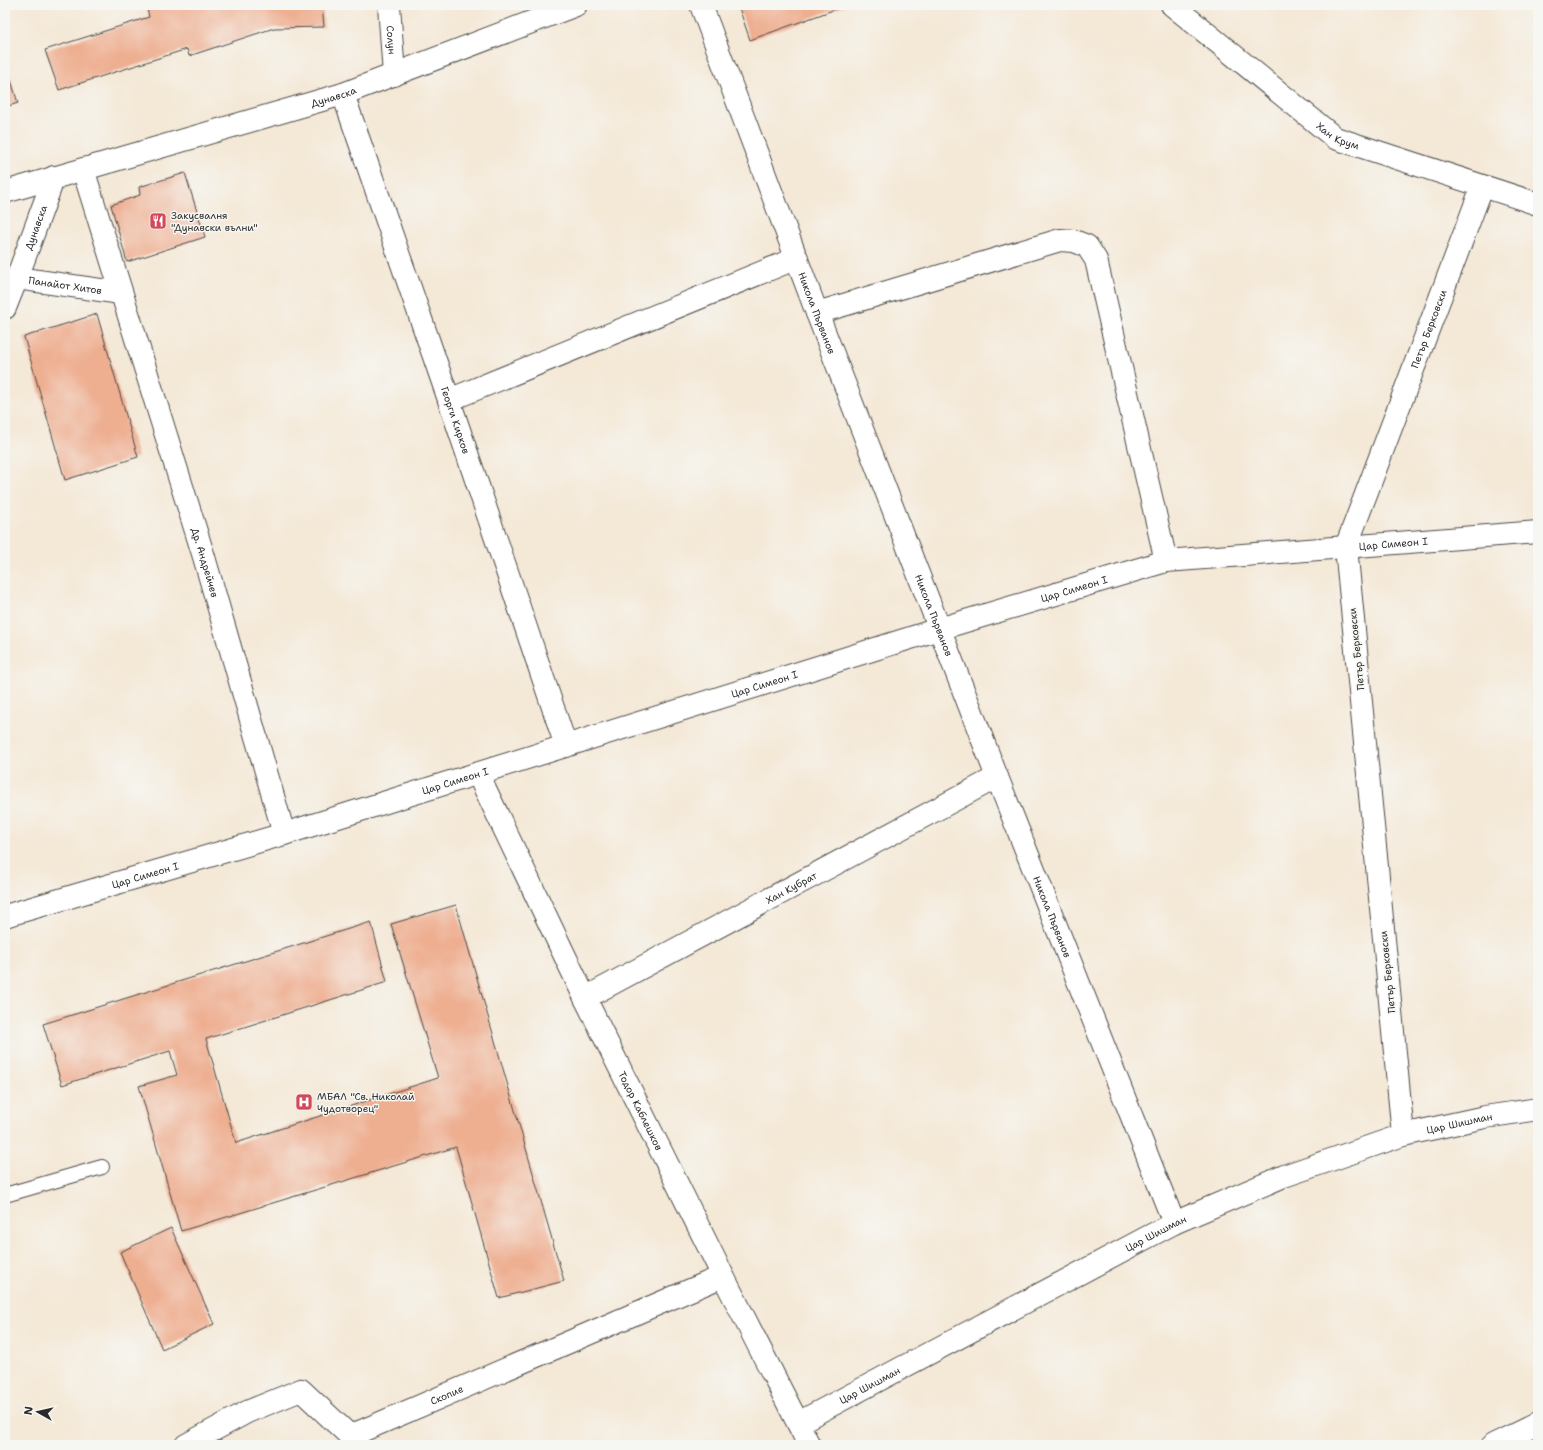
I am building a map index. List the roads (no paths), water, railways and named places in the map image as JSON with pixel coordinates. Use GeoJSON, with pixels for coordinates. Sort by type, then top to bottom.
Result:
{"type":"FeatureCollection","features":[{"type":"Feature","properties":{"kind":"street","name":"Солун"},"geometry":{"type":"LineString","coordinates":[[389,5],[394,75]]}},
{"type":"Feature","properties":{"kind":"street","name":"Дунавска"},"geometry":{"type":"LineString","coordinates":[[5,192],[343,94],[576,5]]}},
{"type":"Feature","properties":{"kind":"street","name":"Никола Първанов"},"geometry":{"type":"LineString","coordinates":[[701,5],[797,258],[816,313],[997,777],[1174,1222]]}},
{"type":"Feature","properties":{"kind":"street","name":"Хан Крум"},"geometry":{"type":"LineString","coordinates":[[1172,5],[1335,138],[1538,204]]}},
{"type":"Feature","properties":{"kind":"street","name":"Георги Кирков"},"geometry":{"type":"LineString","coordinates":[[343,94],[449,400],[566,746]]}},
{"type":"Feature","properties":{"kind":"street"},"geometry":{"type":"LineString","coordinates":[[83,169],[121,293]]}},
{"type":"Feature","properties":{"kind":"street","name":"Дунавска"},"geometry":{"type":"LineString","coordinates":[[17,278],[54,177]]}},
{"type":"Feature","properties":{"kind":"street","name":"Петър Берковски"},"geometry":{"type":"LineString","coordinates":[[1404,1136],[1346,547],[1482,186]]}},
{"type":"Feature","properties":{"kind":"street"},"geometry":{"type":"LineString","coordinates":[[816,313],[1060,240],[1087,246],[1096,260],[1166,561]]}},
{"type":"Feature","properties":{"kind":"street"},"geometry":{"type":"LineString","coordinates":[[449,400],[797,258]]}},
{"type":"Feature","properties":{"kind":"street","name":"Панайот Хитов"},"geometry":{"type":"LineString","coordinates":[[5,308],[17,278],[121,293]]}},
{"type":"Feature","properties":{"kind":"street","name":"Др. Андрейчев"},"geometry":{"type":"LineString","coordinates":[[121,293],[204,557],[284,834]]}},
{"type":"Feature","properties":{"kind":"street","name":"Цар Симеон I"},"geometry":{"type":"LineString","coordinates":[[5,916],[284,834],[939,629],[1166,561],[1538,532]]}},
{"type":"Feature","properties":{"kind":"street","name":"Тодор Каблешков"},"geometry":{"type":"LineString","coordinates":[[478,774],[584,998],[809,1445]]}},
{"type":"Feature","properties":{"kind":"street","name":"Хан Кубрат"},"geometry":{"type":"LineString","coordinates":[[584,998],[997,777]]}},
{"type":"Feature","properties":{"kind":"street","name":"Цар Шишман"},"geometry":{"type":"LineString","coordinates":[[798,1422],[1174,1222],[1284,1176],[1404,1136],[1485,1117],[1538,1109]]}},
{"type":"Feature","properties":{"kind":"street","name":"Скопие"},"geometry":{"type":"LineString","coordinates":[[186,1445],[248,1412],[301,1390],[350,1436],[723,1276]]}},
{"type":"Feature","properties":{"kind":"street"},"geometry":{"type":"LineString","coordinates":[[1493,1445],[1538,1423]]}},
{"type":"Feature","properties":{"kind":"lane"},"geometry":{"type":"LineString","coordinates":[[5,1195],[102,1167]]}},
{"type":"Feature","properties":{"kind":"place","name":"Закусвалня \"Дунавски вълни\""},"geometry":{"type":"Point","coordinates":[158,221]}},
{"type":"Feature","properties":{"kind":"place","name":"МБАЛ \"Св. Николай Чудотворец\""},"geometry":{"type":"Point","coordinates":[304,1102]}}]}
